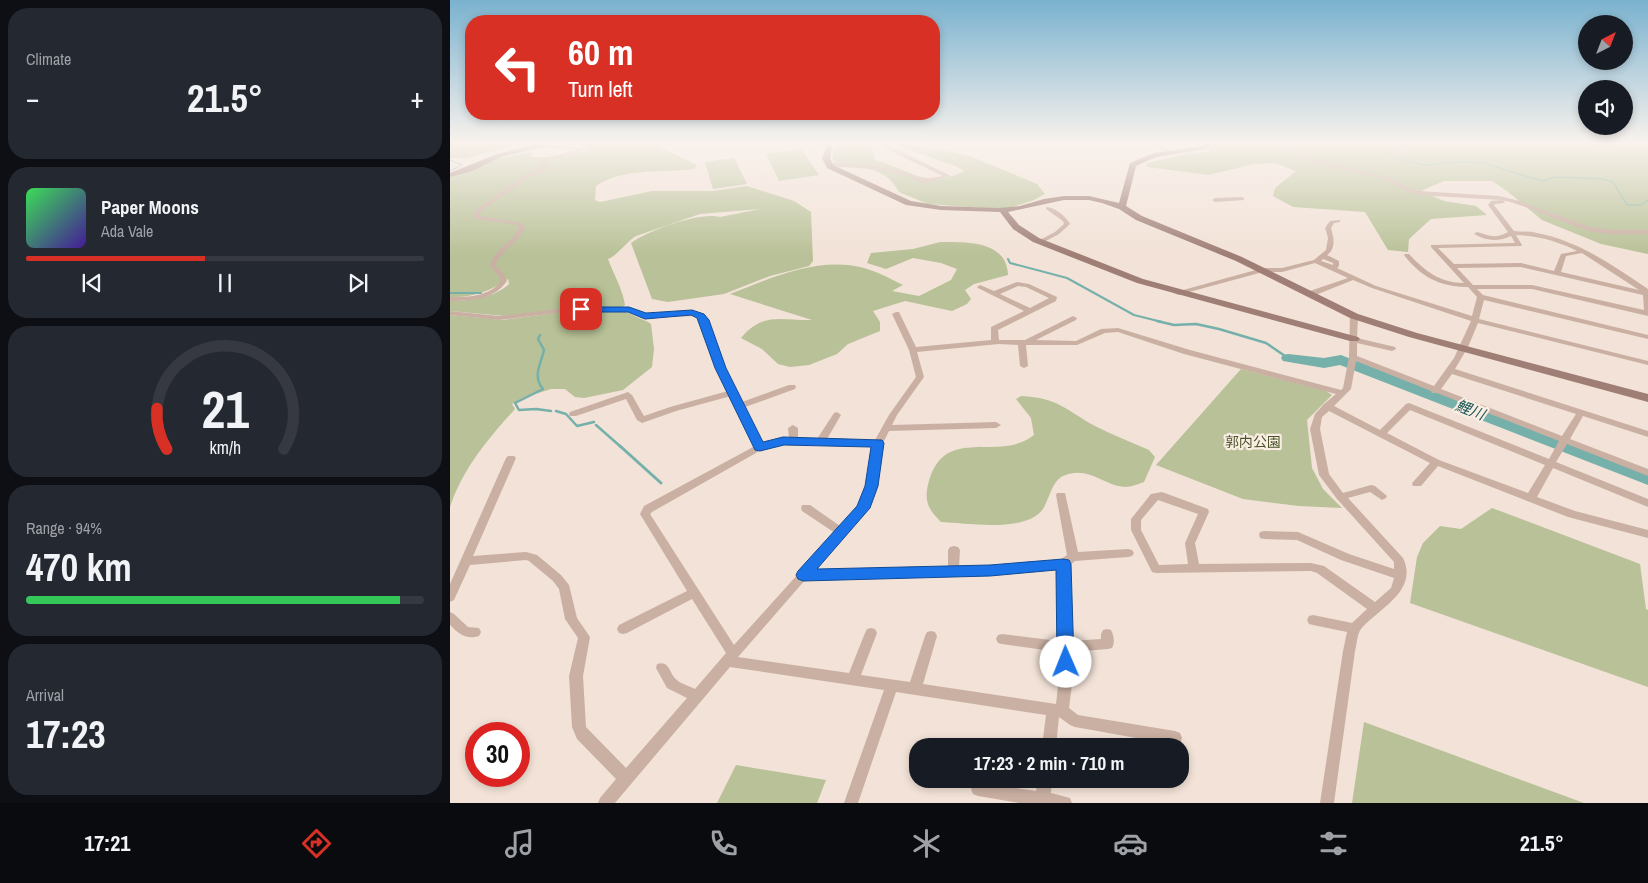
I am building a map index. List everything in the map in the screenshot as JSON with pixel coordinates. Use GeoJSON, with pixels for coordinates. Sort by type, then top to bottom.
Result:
{"type":"FeatureCollection","features":[{"type":"Feature","properties":{"kind":"street"},"geometry":{"type":"LineString","coordinates":[[450,299],[481,296],[502,286],[504,281],[501,274],[493,266],[494,260],[520,233],[522,228],[520,224],[513,222],[478,218],[475,216],[521,180]]}},
{"type":"Feature","properties":{"kind":"street"},"geometry":{"type":"LineString","coordinates":[[863,180],[909,203],[941,208],[1002,210],[1021,208],[1050,200],[1097,199],[1122,207],[1139,218],[1265,271],[1354,316],[1412,335],[1648,398]]}},
{"type":"Feature","properties":{"kind":"street"},"geometry":{"type":"LineString","coordinates":[[1122,207],[1129,180]]}},
{"type":"Feature","properties":{"kind":"street"},"geometry":{"type":"LineString","coordinates":[[1391,180],[1418,193],[1489,196],[1508,199],[1589,229],[1606,232],[1648,232]]}},
{"type":"Feature","properties":{"kind":"street"},"geometry":{"type":"LineString","coordinates":[[1215,200],[1242,199]]}},
{"type":"Feature","properties":{"kind":"street"},"geometry":{"type":"LineString","coordinates":[[1534,208],[1498,201],[1491,203],[1492,210],[1512,233],[1518,245],[1433,246],[1481,297],[1648,337]]}},
{"type":"Feature","properties":{"kind":"street"},"geometry":{"type":"LineString","coordinates":[[1040,242],[1057,233],[1067,222],[1048,208]]}},
{"type":"Feature","properties":{"kind":"street"},"geometry":{"type":"LineString","coordinates":[[1002,210],[1024,233],[1040,242],[1140,281],[1178,293],[1392,349]]}},
{"type":"Feature","properties":{"kind":"street"},"geometry":{"type":"LineString","coordinates":[[1178,293],[1265,271],[1282,270],[1320,259],[1329,251],[1331,244],[1328,228],[1332,222],[1338,221]]}},
{"type":"Feature","properties":{"kind":"street"},"geometry":{"type":"LineString","coordinates":[[1477,234],[1494,239],[1502,238],[1512,233],[1547,238],[1603,262],[1647,291]]}},
{"type":"Feature","properties":{"kind":"street"},"geometry":{"type":"LineString","coordinates":[[1557,273],[1563,255],[1580,252]]}},
{"type":"Feature","properties":{"kind":"street"},"geometry":{"type":"LineString","coordinates":[[1407,255],[1423,273],[1444,284],[1532,287],[1648,314],[1647,291]]}},
{"type":"Feature","properties":{"kind":"street"},"geometry":{"type":"LineString","coordinates":[[1320,259],[1331,268],[1353,278],[1476,320],[1648,363]]}},
{"type":"Feature","properties":{"kind":"street"},"geometry":{"type":"LineString","coordinates":[[1451,266],[1521,265],[1647,291]]}},
{"type":"Feature","properties":{"kind":"street"},"geometry":{"type":"LineString","coordinates":[[1310,294],[1353,278]]}},
{"type":"Feature","properties":{"kind":"street"},"geometry":{"type":"LineString","coordinates":[[994,294],[1017,284],[1027,285],[1053,297],[1053,299],[994,328],[995,343]]}},
{"type":"Feature","properties":{"kind":"street"},"geometry":{"type":"LineString","coordinates":[[980,287],[1030,311]]}},
{"type":"Feature","properties":{"kind":"street"},"geometry":{"type":"LineString","coordinates":[[1435,391],[1452,371],[1476,320],[1481,297]]}},
{"type":"Feature","properties":{"kind":"street"},"geometry":{"type":"LineString","coordinates":[[450,313],[499,318],[566,310],[629,310],[645,316],[696,314],[704,320],[714,355],[760,447]]}},
{"type":"Feature","properties":{"kind":"street"},"geometry":{"type":"LineString","coordinates":[[605,803],[730,657],[863,508],[869,495],[878,443],[893,415],[920,378],[913,350],[896,314]]}},
{"type":"Feature","properties":{"kind":"street"},"geometry":{"type":"LineString","coordinates":[[1327,803],[1354,628],[1399,585],[1400,576],[1399,561],[1341,498],[1324,475],[1315,429],[1318,416],[1346,389],[1352,361],[1354,316]]}},
{"type":"Feature","properties":{"kind":"street"},"geometry":{"type":"LineString","coordinates":[[1025,342],[1073,318]]}},
{"type":"Feature","properties":{"kind":"street"},"geometry":{"type":"LineString","coordinates":[[913,350],[933,346],[995,343],[1077,343],[1104,331],[1118,330],[1187,352],[1341,393]]}},
{"type":"Feature","properties":{"kind":"street"},"geometry":{"type":"LineString","coordinates":[[1024,366],[1025,342]]}},
{"type":"Feature","properties":{"kind":"street"},"geometry":{"type":"LineString","coordinates":[[1163,352],[1187,352]]}},
{"type":"Feature","properties":{"kind":"street"},"geometry":{"type":"LineString","coordinates":[[1352,361],[1435,391],[1561,445],[1648,473]]}},
{"type":"Feature","properties":{"kind":"street"},"geometry":{"type":"LineString","coordinates":[[1452,371],[1648,434]]}},
{"type":"Feature","properties":{"kind":"street"},"geometry":{"type":"LineString","coordinates":[[739,406],[792,387]]}},
{"type":"Feature","properties":{"kind":"street"},"geometry":{"type":"LineString","coordinates":[[574,414],[628,395],[642,420],[673,409],[732,393]]}},
{"type":"Feature","properties":{"kind":"street"},"geometry":{"type":"LineString","coordinates":[[1327,406],[1436,462],[1530,500],[1572,514],[1648,534]]}},
{"type":"Feature","properties":{"kind":"street"},"geometry":{"type":"LineString","coordinates":[[1382,434],[1409,406],[1648,504]]}},
{"type":"Feature","properties":{"kind":"street"},"geometry":{"type":"LineString","coordinates":[[1530,500],[1549,464],[1581,412]]}},
{"type":"Feature","properties":{"kind":"street"},"geometry":{"type":"LineString","coordinates":[[820,442],[837,415]]}},
{"type":"Feature","properties":{"kind":"street"},"geometry":{"type":"LineString","coordinates":[[887,428],[996,424]]}},
{"type":"Feature","properties":{"kind":"street"},"geometry":{"type":"LineString","coordinates":[[793,428],[794,441]]}},
{"type":"Feature","properties":{"kind":"street"},"geometry":{"type":"LineString","coordinates":[[730,657],[645,512],[760,447],[783,441],[878,443]]}},
{"type":"Feature","properties":{"kind":"street"},"geometry":{"type":"LineString","coordinates":[[450,597],[510,458]]}},
{"type":"Feature","properties":{"kind":"street"},"geometry":{"type":"LineString","coordinates":[[1418,484],[1436,462]]}},
{"type":"Feature","properties":{"kind":"street"},"geometry":{"type":"LineString","coordinates":[[1341,498],[1371,488],[1382,496]]}},
{"type":"Feature","properties":{"kind":"street"},"geometry":{"type":"LineString","coordinates":[[1050,738],[1066,677],[1068,560],[1061,495]]}},
{"type":"Feature","properties":{"kind":"street"},"geometry":{"type":"LineString","coordinates":[[1194,568],[1190,543],[1204,512],[1162,496],[1155,496],[1136,519],[1136,530],[1156,570],[1311,567],[1320,569],[1376,608]]}},
{"type":"Feature","properties":{"kind":"street"},"geometry":{"type":"LineString","coordinates":[[806,508],[841,532]]}},
{"type":"Feature","properties":{"kind":"street"},"geometry":{"type":"LineString","coordinates":[[1264,535],[1298,536],[1345,557],[1400,576]]}},
{"type":"Feature","properties":{"kind":"street"},"geometry":{"type":"LineString","coordinates":[[953,572],[954,550]]}},
{"type":"Feature","properties":{"kind":"street"},"geometry":{"type":"LineString","coordinates":[[803,575],[990,571],[1128,553]]}},
{"type":"Feature","properties":{"kind":"street"},"geometry":{"type":"LineString","coordinates":[[467,561],[526,556],[534,558],[565,588],[571,619],[584,637],[576,676],[579,727],[582,734],[627,779]]}},
{"type":"Feature","properties":{"kind":"street"},"geometry":{"type":"LineString","coordinates":[[622,630],[694,593]]}},
{"type":"Feature","properties":{"kind":"street"},"geometry":{"type":"LineString","coordinates":[[450,617],[465,632],[475,632]]}},
{"type":"Feature","properties":{"kind":"street"},"geometry":{"type":"LineString","coordinates":[[1313,620],[1354,628]]}},
{"type":"Feature","properties":{"kind":"street"},"geometry":{"type":"LineString","coordinates":[[853,679],[871,633]]}},
{"type":"Feature","properties":{"kind":"street"},"geometry":{"type":"LineString","coordinates":[[1002,639],[1065,648],[1108,644],[1107,634]]}},
{"type":"Feature","properties":{"kind":"street"},"geometry":{"type":"LineString","coordinates":[[915,688],[931,636]]}},
{"type":"Feature","properties":{"kind":"street"},"geometry":{"type":"LineString","coordinates":[[730,657],[853,679],[1057,710],[1075,720],[1175,738]]}},
{"type":"Feature","properties":{"kind":"street"},"geometry":{"type":"LineString","coordinates":[[662,668],[672,684],[697,696]]}},
{"type":"Feature","properties":{"kind":"street"},"geometry":{"type":"LineString","coordinates":[[851,803],[892,685]]}},
{"type":"Feature","properties":{"kind":"street"},"geometry":{"type":"LineString","coordinates":[[1043,800],[1044,788]]}},
{"type":"Feature","properties":{"kind":"street"},"geometry":{"type":"LineString","coordinates":[[978,789],[1065,803]]}},
{"type":"Feature","properties":{"kind":"green space"},"geometry":{"type":"Polygon","coordinates":[[[450,180],[607,180],[596,186],[595,200],[600,202],[652,191],[713,191],[747,186],[794,201],[811,212],[813,261],[809,266],[770,276],[724,294],[668,302],[652,299],[631,243],[649,233],[687,219],[711,216],[720,217],[760,209],[700,214],[636,236],[608,259],[624,299],[625,305],[621,308],[505,316],[450,311],[450,301],[489,296],[509,284],[508,279],[481,293],[450,297],[450,180]]]}},
{"type":"Feature","properties":{"kind":"green space"},"geometry":{"type":"Polygon","coordinates":[[[710,180],[745,180],[747,184],[713,189],[710,180]]]}},
{"type":"Feature","properties":{"kind":"green space"},"geometry":{"type":"Polygon","coordinates":[[[890,180],[1029,180],[1037,184],[1045,194],[1010,208],[981,208],[928,204],[899,192],[890,180]]]}},
{"type":"Feature","properties":{"kind":"green space"},"geometry":{"type":"Polygon","coordinates":[[[1284,180],[1648,180],[1648,254],[1601,244],[1542,220],[1492,181],[1444,181],[1421,191],[1444,201],[1476,206],[1487,215],[1431,219],[1409,239],[1408,252],[1388,250],[1365,212],[1293,207],[1273,196],[1275,188],[1284,180]]]}},
{"type":"Feature","properties":{"kind":"green space"},"geometry":{"type":"Polygon","coordinates":[[[940,242],[972,243],[993,249],[1006,264],[1008,275],[974,284],[965,290],[971,299],[967,304],[952,311],[905,301],[873,311],[880,322],[880,331],[848,344],[837,354],[809,365],[790,367],[778,364],[762,349],[741,338],[757,324],[765,321],[774,319],[812,320],[730,294],[796,271],[830,265],[847,265],[864,268],[903,285],[892,291],[919,296],[951,280],[957,269],[941,263],[913,258],[886,269],[867,263],[871,253],[913,249],[940,242]]]}},
{"type":"Feature","properties":{"kind":"green space"},"geometry":{"type":"Polygon","coordinates":[[[571,311],[626,312],[651,324],[654,349],[652,367],[623,390],[584,398],[575,397],[565,389],[551,389],[523,398],[512,404],[515,409],[486,443],[469,467],[450,507],[450,315],[503,320],[571,311]]]}},
{"type":"Feature","properties":{"kind":"green space","name":"郭内公園"},"geometry":{"type":"Polygon","coordinates":[[[1241,369],[1326,391],[1332,395],[1307,420],[1312,468],[1323,489],[1342,508],[1299,506],[1243,499],[1156,465],[1241,369]]]}},
{"type":"Feature","properties":{"kind":"green space"},"geometry":{"type":"Polygon","coordinates":[[[1021,396],[1044,399],[1061,405],[1095,426],[1149,450],[1155,457],[1144,482],[1132,486],[1117,486],[1088,474],[1072,473],[1059,478],[1053,486],[1043,509],[1035,516],[1024,521],[995,525],[941,522],[933,514],[927,501],[928,485],[935,466],[946,455],[959,449],[1004,446],[1020,443],[1034,435],[1031,418],[1016,399],[1021,396]]]}},
{"type":"Feature","properties":{"kind":"green space"},"geometry":{"type":"Polygon","coordinates":[[[1492,508],[1640,564],[1646,609],[1648,610],[1648,687],[1410,603],[1417,557],[1423,543],[1440,526],[1461,529],[1492,508]]]}},
{"type":"Feature","properties":{"kind":"green space"},"geometry":{"type":"Polygon","coordinates":[[[1364,722],[1584,803],[1352,803],[1364,722]]]}},
{"type":"Feature","properties":{"kind":"green space"},"geometry":{"type":"Polygon","coordinates":[[[736,765],[826,780],[817,803],[717,803],[736,765]]]}},
{"type":"Feature","properties":{"kind":"waterway"},"geometry":{"type":"LineString","coordinates":[[1608,180],[1613,182],[1627,205],[1641,205],[1648,200]]}},
{"type":"Feature","properties":{"kind":"waterway"},"geometry":{"type":"LineString","coordinates":[[1008,259],[1010,263],[1067,278],[1134,315],[1162,322]]}},
{"type":"Feature","properties":{"kind":"waterway"},"geometry":{"type":"LineString","coordinates":[[450,293],[481,293]]}},
{"type":"Feature","properties":{"kind":"waterway"},"geometry":{"type":"LineString","coordinates":[[1157,321],[1174,325],[1196,324],[1219,329],[1266,343],[1288,358]]}},
{"type":"Feature","properties":{"kind":"waterway"},"geometry":{"type":"LineString","coordinates":[[540,335],[538,339],[544,350],[539,365],[538,379],[543,389],[515,403],[519,410],[536,409],[551,411]]}},
{"type":"Feature","properties":{"kind":"waterway","name":"鯉川"},"geometry":{"type":"LineString","coordinates":[[1288,358],[1324,363],[1341,360],[1648,479]]}},
{"type":"Feature","properties":{"kind":"waterway"},"geometry":{"type":"LineString","coordinates":[[556,411],[566,414],[577,426],[594,422]]}},
{"type":"Feature","properties":{"kind":"waterway"},"geometry":{"type":"LineString","coordinates":[[596,425],[621,447]]}},
{"type":"Feature","properties":{"kind":"waterway"},"geometry":{"type":"LineString","coordinates":[[620,446],[661,483]]}},
{"type":"Feature","properties":{"kind":"route"},"geometry":{"type":"LineString","coordinates":[[581,309],[629,310],[645,316],[692,312],[701,316],[707,328],[714,355],[760,447],[783,441],[878,443],[872,486],[863,508],[803,575],[990,571],[1063,564],[1065,576],[1066,662]]}}]}
